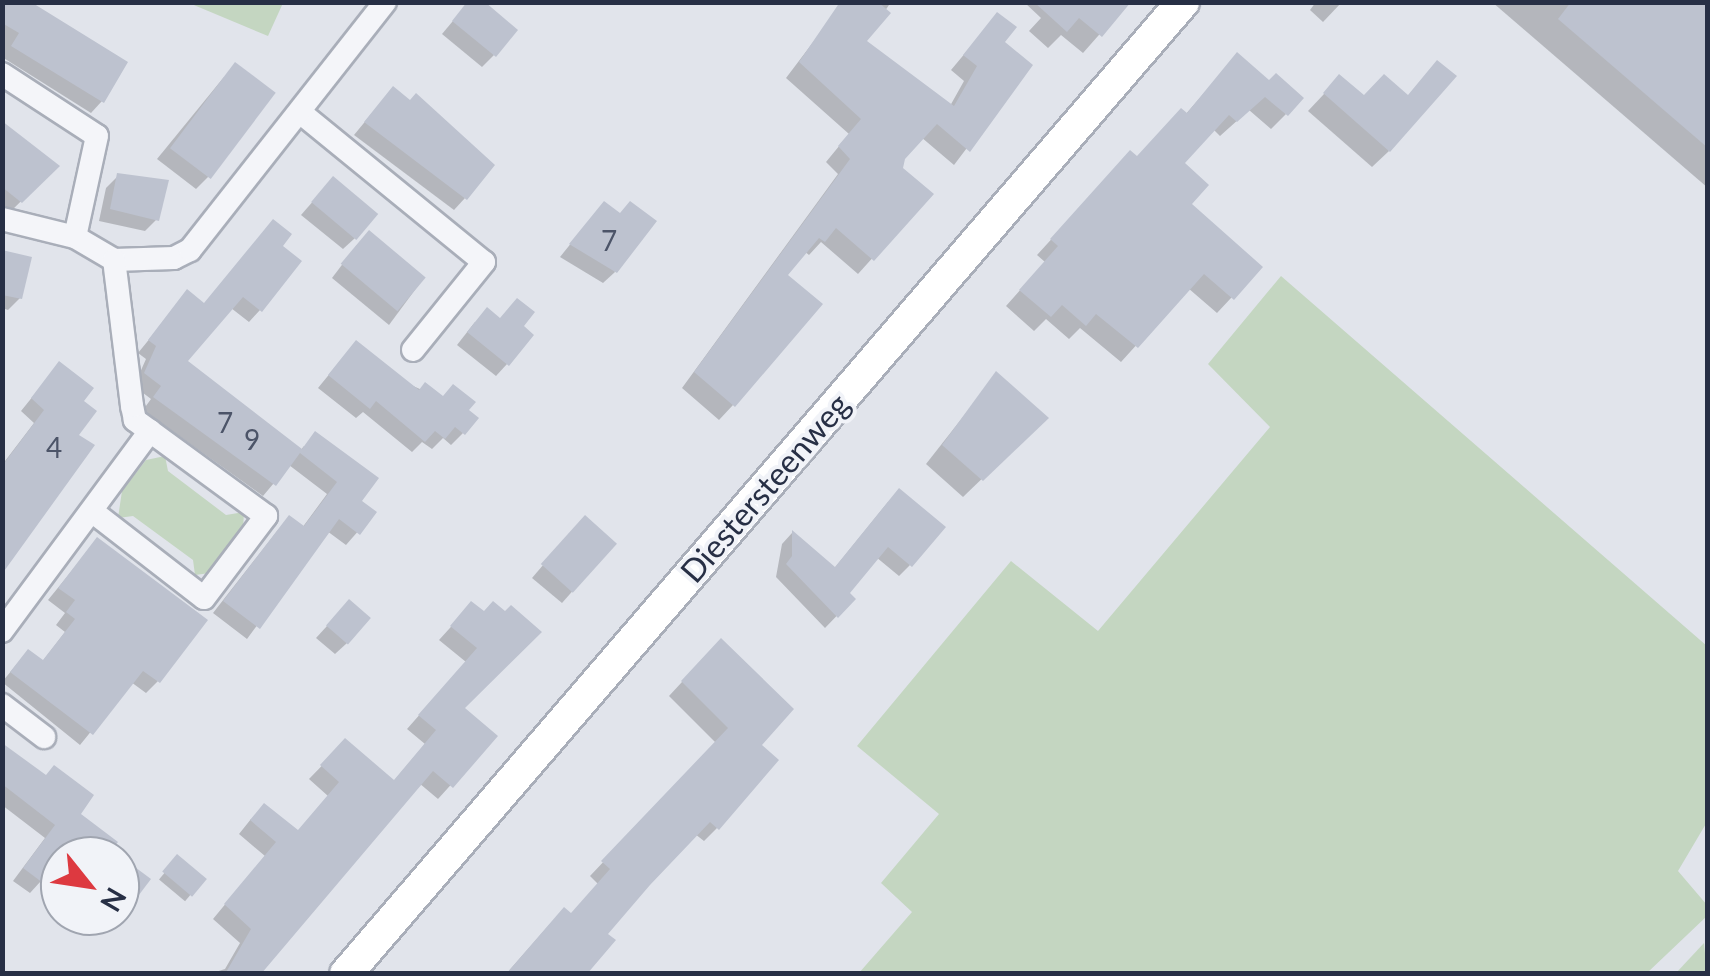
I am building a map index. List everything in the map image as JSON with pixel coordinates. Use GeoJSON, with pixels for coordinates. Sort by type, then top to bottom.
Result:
{"type":"FeatureCollection","features":[{"type":"Feature","properties":{"kind":"main road","name":"Diestersteenweg"},"geometry":{"type":"LineString","coordinates":[[346,974],[1184,2]]}},
{"type":"Feature","properties":{"kind":"street"},"geometry":{"type":"LineString","coordinates":[[2,219],[75,237],[114,260],[174,258],[190,250],[301,114],[385,2]]}},
{"type":"Feature","properties":{"kind":"street"},"geometry":{"type":"LineString","coordinates":[[2,74],[97,136],[75,237]]}},
{"type":"Feature","properties":{"kind":"street"},"geometry":{"type":"LineString","coordinates":[[301,114],[484,262],[413,350]]}},
{"type":"Feature","properties":{"kind":"street"},"geometry":{"type":"LineString","coordinates":[[92,512],[204,598],[266,516],[135,420],[114,260]]}},
{"type":"Feature","properties":{"kind":"street"},"geometry":{"type":"LineString","coordinates":[[2,632],[150,431]]}},
{"type":"Feature","properties":{"kind":"street"},"geometry":{"type":"LineString","coordinates":[[2,705],[44,736]]}},
{"type":"Feature","properties":{"kind":"green space"},"geometry":{"type":"Polygon","coordinates":[[[283,2],[268,36],[189,3],[283,2]]]}},
{"type":"Feature","properties":{"kind":"green space"},"geometry":{"type":"Polygon","coordinates":[[[1281,276],[1707,646],[1707,822],[1678,871],[1707,905],[1707,916],[1647,973],[859,973],[912,912],[881,883],[939,814],[857,746],[1011,561],[1098,631],[1270,427],[1208,364],[1281,276]]]}},
{"type":"Feature","properties":{"kind":"green space"},"geometry":{"type":"Polygon","coordinates":[[[165,456],[168,471],[226,515],[244,512],[243,530],[210,573],[195,575],[193,560],[133,516],[118,518],[122,491],[146,460],[165,456]]]}},
{"type":"Feature","properties":{"kind":"green space"},"geometry":{"type":"Polygon","coordinates":[[[1704,943],[1707,973],[1676,973],[1704,943]]]}},
{"type":"Feature","properties":{"kind":"building"},"geometry":{"type":"Polygon","coordinates":[[[2,2],[31,2],[128,62],[104,103],[11,46],[19,33],[2,23],[2,2]]]}},
{"type":"Feature","properties":{"kind":"building"},"geometry":{"type":"Polygon","coordinates":[[[467,2],[485,2],[518,30],[496,57],[452,21],[467,2]]]}},
{"type":"Feature","properties":{"kind":"building"},"geometry":{"type":"Polygon","coordinates":[[[840,2],[878,2],[891,13],[867,41],[954,106],[977,66],[963,55],[997,12],[1017,27],[1005,42],[1033,65],[970,152],[937,124],[905,159],[903,168],[934,194],[874,261],[836,228],[825,242],[819,238],[788,275],[823,304],[735,407],[694,372],[850,159],[838,146],[861,119],[799,62],[840,2]]]}},
{"type":"Feature","properties":{"kind":"building"},"geometry":{"type":"Polygon","coordinates":[[[1034,2],[1131,2],[1102,37],[1079,18],[1067,32],[1034,2]]]}},
{"type":"Feature","properties":{"kind":"building"},"geometry":{"type":"Polygon","coordinates":[[[1571,2],[1708,2],[1708,148],[1558,19],[1571,2]]]}},
{"type":"Feature","properties":{"kind":"building"},"geometry":{"type":"Polygon","coordinates":[[[1237,52],[1269,80],[1276,73],[1304,98],[1288,116],[1265,97],[1237,122],[1229,115],[1185,163],[1209,185],[1192,204],[1263,267],[1234,300],[1204,274],[1138,348],[1096,314],[1086,326],[1062,305],[1051,317],[1019,290],[1058,246],[1050,239],[1130,150],[1137,156],[1181,108],[1187,113],[1237,52]]]}},
{"type":"Feature","properties":{"kind":"building"},"geometry":{"type":"Polygon","coordinates":[[[1437,60],[1457,76],[1390,152],[1323,93],[1339,74],[1364,95],[1384,74],[1408,95],[1437,60]]]}},
{"type":"Feature","properties":{"kind":"building"},"geometry":{"type":"Polygon","coordinates":[[[235,62],[276,93],[211,179],[170,148],[235,62]]]}},
{"type":"Feature","properties":{"kind":"building"},"geometry":{"type":"Polygon","coordinates":[[[393,86],[410,100],[416,93],[495,165],[467,200],[364,122],[393,86]]]}},
{"type":"Feature","properties":{"kind":"building"},"geometry":{"type":"Polygon","coordinates":[[[2,121],[60,166],[22,203],[2,187],[2,121]]]}},
{"type":"Feature","properties":{"kind":"building"},"geometry":{"type":"Polygon","coordinates":[[[117,173],[169,180],[159,221],[110,209],[117,173]]]}},
{"type":"Feature","properties":{"kind":"building"},"geometry":{"type":"Polygon","coordinates":[[[333,176],[378,214],[356,240],[311,202],[333,176]]]}},
{"type":"Feature","properties":{"kind":"building"},"geometry":{"type":"Polygon","coordinates":[[[604,201],[620,213],[630,201],[657,221],[617,273],[569,244],[604,201]]]}},
{"type":"Feature","properties":{"kind":"building"},"geometry":{"type":"Polygon","coordinates":[[[273,219],[292,234],[283,246],[302,261],[262,312],[243,297],[188,361],[302,449],[315,431],[379,478],[362,501],[377,512],[360,535],[339,519],[260,629],[223,601],[289,515],[304,526],[337,482],[300,453],[276,486],[153,397],[161,386],[144,373],[156,346],[148,340],[187,289],[204,303],[273,219]]]}},
{"type":"Feature","properties":{"kind":"building"},"geometry":{"type":"Polygon","coordinates":[[[369,230],[426,278],[397,311],[341,264],[369,230]]]}},
{"type":"Feature","properties":{"kind":"building"},"geometry":{"type":"Polygon","coordinates":[[[2,250],[32,257],[22,299],[2,295],[2,250]]]}},
{"type":"Feature","properties":{"kind":"building"},"geometry":{"type":"Polygon","coordinates":[[[517,298],[535,312],[524,326],[534,335],[509,366],[467,332],[487,307],[500,318],[517,298]]]}},
{"type":"Feature","properties":{"kind":"building"},"geometry":{"type":"Polygon","coordinates":[[[356,340],[419,390],[425,382],[443,396],[453,384],[476,402],[469,410],[479,418],[465,435],[455,427],[445,439],[435,431],[425,442],[376,401],[370,409],[328,375],[356,340]]]}},
{"type":"Feature","properties":{"kind":"building"},"geometry":{"type":"Polygon","coordinates":[[[59,361],[94,388],[84,401],[97,411],[79,435],[95,445],[2,574],[2,466],[44,410],[31,398],[59,361]]]}},
{"type":"Feature","properties":{"kind":"building"},"geometry":{"type":"Polygon","coordinates":[[[996,371],[1049,418],[983,481],[942,445],[996,371]]]}},
{"type":"Feature","properties":{"kind":"building"},"geometry":{"type":"Polygon","coordinates":[[[899,488],[946,527],[912,567],[888,547],[850,593],[856,599],[838,618],[786,564],[792,556],[792,530],[835,567],[899,488]]]}},
{"type":"Feature","properties":{"kind":"building"},"geometry":{"type":"Polygon","coordinates":[[[585,515],[617,544],[573,593],[541,564],[585,515]]]}},
{"type":"Feature","properties":{"kind":"building"},"geometry":{"type":"Polygon","coordinates":[[[97,537],[208,620],[160,683],[143,671],[93,735],[10,672],[28,649],[43,660],[75,619],[66,612],[75,600],[58,588],[97,537]]]}},
{"type":"Feature","properties":{"kind":"building"},"geometry":{"type":"Polygon","coordinates":[[[349,599],[371,618],[348,644],[326,625],[349,599]]]}},
{"type":"Feature","properties":{"kind":"building"},"geometry":{"type":"Polygon","coordinates":[[[471,601],[484,611],[493,601],[505,611],[511,605],[542,632],[465,708],[498,736],[453,788],[433,771],[261,974],[225,974],[251,929],[224,904],[276,842],[250,820],[264,803],[298,830],[339,782],[320,765],[345,738],[394,780],[436,730],[418,715],[477,648],[450,626],[471,601]]]}},
{"type":"Feature","properties":{"kind":"building"},"geometry":{"type":"Polygon","coordinates":[[[721,638],[794,709],[762,745],[779,760],[719,830],[710,822],[650,885],[608,934],[616,940],[587,974],[506,974],[564,907],[571,913],[610,869],[601,861],[728,728],[681,681],[721,638]]]}},
{"type":"Feature","properties":{"kind":"building"},"geometry":{"type":"Polygon","coordinates":[[[2,743],[46,775],[54,765],[94,795],[81,814],[110,836],[47,836],[55,825],[2,784],[2,743]]]}},
{"type":"Feature","properties":{"kind":"building"},"geometry":{"type":"Polygon","coordinates":[[[40,845],[40,881],[23,868],[40,845]]]}},
{"type":"Feature","properties":{"kind":"building"},"geometry":{"type":"Polygon","coordinates":[[[177,854],[207,879],[192,897],[162,872],[177,854]]]}},
{"type":"Feature","properties":{"kind":"building"},"geometry":{"type":"Polygon","coordinates":[[[140,871],[151,879],[140,894],[140,871]]]}}]}
